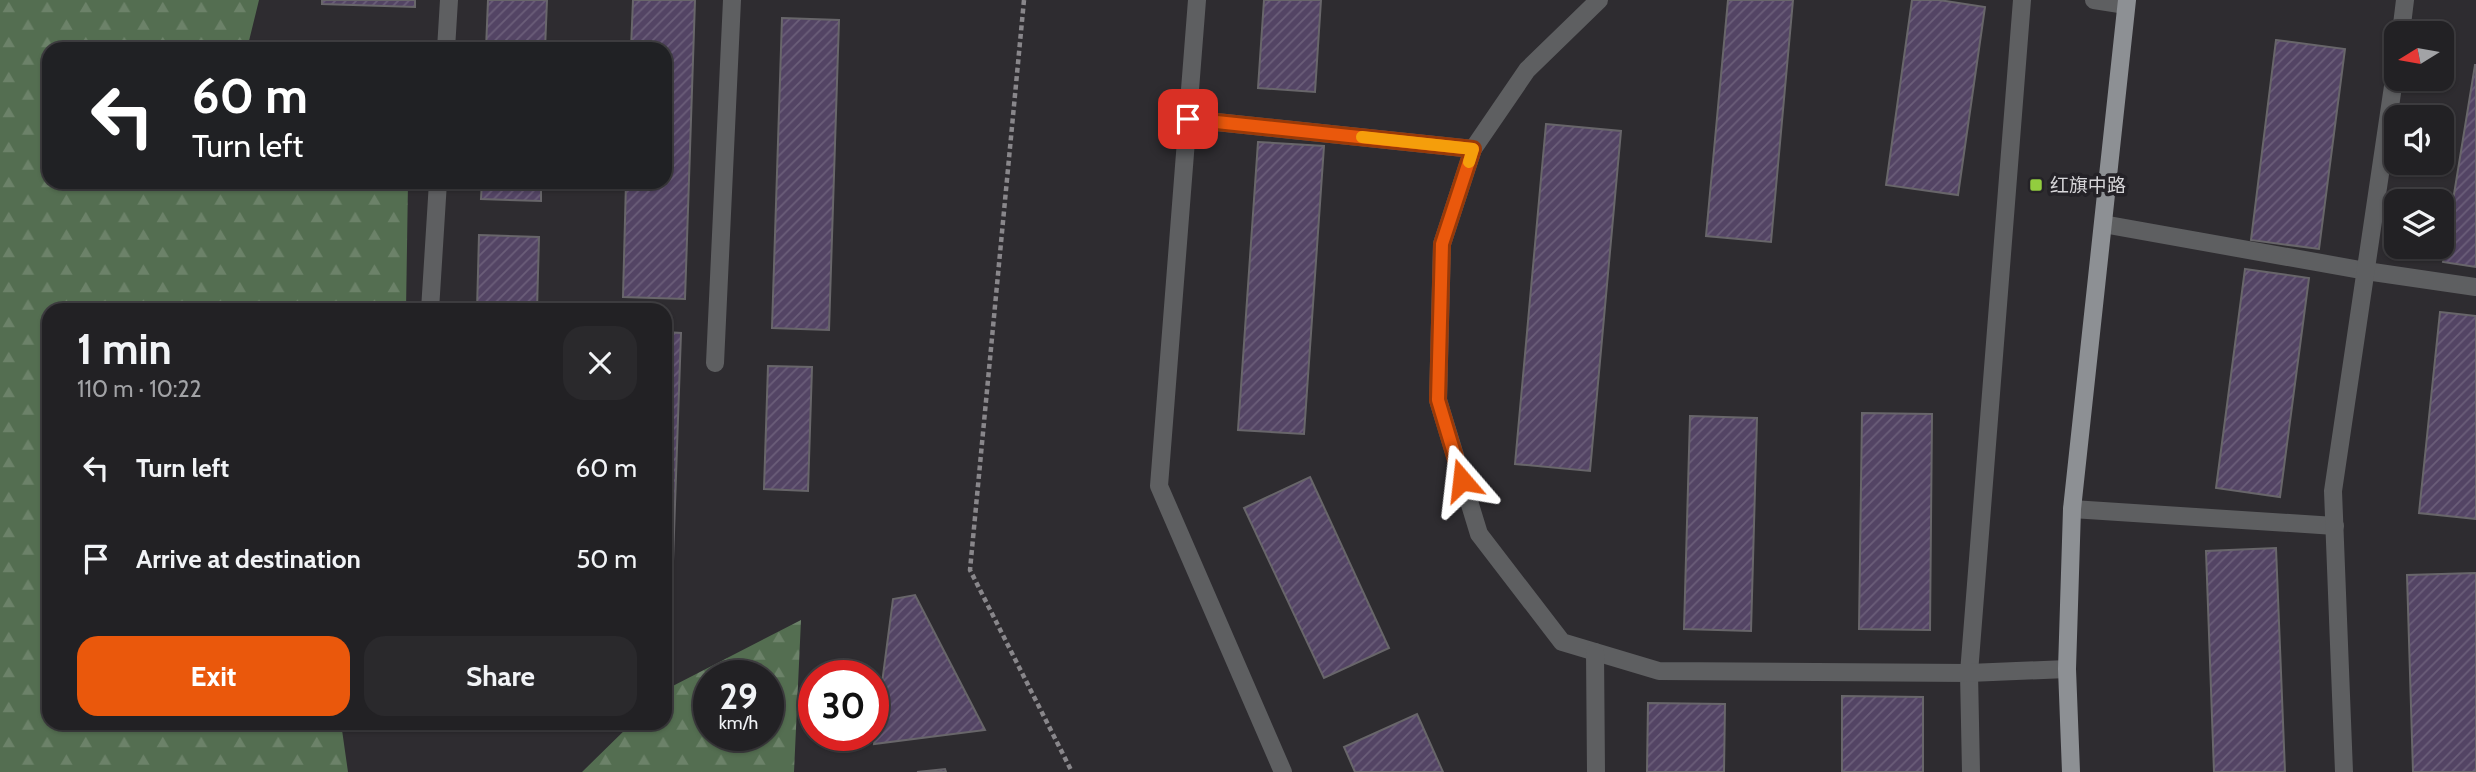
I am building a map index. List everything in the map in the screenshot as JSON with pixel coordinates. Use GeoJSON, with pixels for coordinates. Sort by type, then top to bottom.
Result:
{"type":"FeatureCollection","features":[{"type":"Feature","properties":{"kind":"main road"},"geometry":{"type":"LineString","coordinates":[[2071,772],[2067,668],[2072,509],[2126,3]]}},
{"type":"Feature","properties":{"kind":"street"},"geometry":{"type":"LineString","coordinates":[[446,42],[449,0]]}},
{"type":"Feature","properties":{"kind":"street"},"geometry":{"type":"LineString","coordinates":[[715,363],[732,0]]}},
{"type":"Feature","properties":{"kind":"street"},"geometry":{"type":"LineString","coordinates":[[1197,0],[1159,486],[1283,772]]}},
{"type":"Feature","properties":{"kind":"street"},"geometry":{"type":"LineString","coordinates":[[1599,0],[1527,70],[1473,149],[1442,244],[1438,400],[1479,534],[1562,642],[1659,671],[1969,673],[2067,668]]}},
{"type":"Feature","properties":{"kind":"street"},"geometry":{"type":"LineString","coordinates":[[1970,772],[1969,673],[2022,0]]}},
{"type":"Feature","properties":{"kind":"street"},"geometry":{"type":"LineString","coordinates":[[2094,0],[2126,3]]}},
{"type":"Feature","properties":{"kind":"street"},"geometry":{"type":"LineString","coordinates":[[2403,21],[2406,0]]}},
{"type":"Feature","properties":{"kind":"street"},"geometry":{"type":"LineString","coordinates":[[2344,772],[2333,491],[2392,91]]}},
{"type":"Feature","properties":{"kind":"street"},"geometry":{"type":"LineString","coordinates":[[1188,119],[1473,149]]}},
{"type":"Feature","properties":{"kind":"street"},"geometry":{"type":"LineString","coordinates":[[430,303],[438,189]]}},
{"type":"Feature","properties":{"kind":"street"},"geometry":{"type":"LineString","coordinates":[[2103,224],[2365,271],[2476,287]]}},
{"type":"Feature","properties":{"kind":"street"},"geometry":{"type":"LineString","coordinates":[[2072,509],[2335,526]]}},
{"type":"Feature","properties":{"kind":"street"},"geometry":{"type":"LineString","coordinates":[[1595,652],[1596,772]]}},
{"type":"Feature","properties":{"kind":"path"},"geometry":{"type":"LineString","coordinates":[[1024,0],[970,570],[1072,772]]}},
{"type":"Feature","properties":{"kind":"green space"},"geometry":{"type":"Polygon","coordinates":[[[0,0],[259,0],[249,42],[42,42],[42,189],[408,189],[406,303],[42,303],[42,730],[342,730],[348,772],[0,772],[0,0]]]}},
{"type":"Feature","properties":{"kind":"green space"},"geometry":{"type":"Polygon","coordinates":[[[801,620],[794,772],[582,772],[625,730],[672,730],[672,686],[693,676],[693,751],[784,751],[784,660],[723,660],[801,620]]]}},
{"type":"Feature","properties":{"kind":"building"},"geometry":{"type":"Polygon","coordinates":[[[322,0],[415,0],[415,7],[322,4],[322,0]]]}},
{"type":"Feature","properties":{"kind":"building"},"geometry":{"type":"Polygon","coordinates":[[[488,0],[547,0],[545,42],[486,42],[488,0]]]}},
{"type":"Feature","properties":{"kind":"building"},"geometry":{"type":"Polygon","coordinates":[[[633,0],[695,0],[685,299],[623,297],[626,189],[672,189],[672,42],[631,42],[633,0]]]}},
{"type":"Feature","properties":{"kind":"building"},"geometry":{"type":"Polygon","coordinates":[[[1264,0],[1321,0],[1315,92],[1258,88],[1264,0]]]}},
{"type":"Feature","properties":{"kind":"building"},"geometry":{"type":"Polygon","coordinates":[[[1728,0],[1793,0],[1771,242],[1706,236],[1728,0]]]}},
{"type":"Feature","properties":{"kind":"building"},"geometry":{"type":"Polygon","coordinates":[[[1912,0],[1939,0],[1985,7],[1958,195],[1886,185],[1912,0]]]}},
{"type":"Feature","properties":{"kind":"building"},"geometry":{"type":"Polygon","coordinates":[[[782,18],[839,20],[829,330],[772,328],[782,18]]]}},
{"type":"Feature","properties":{"kind":"building"},"geometry":{"type":"Polygon","coordinates":[[[2276,40],[2345,49],[2319,249],[2251,240],[2276,40]]]}},
{"type":"Feature","properties":{"kind":"building"},"geometry":{"type":"Polygon","coordinates":[[[2476,65],[2476,267],[2443,262],[2443,259],[2454,259],[2454,194],[2476,65]]]}},
{"type":"Feature","properties":{"kind":"building"},"geometry":{"type":"Polygon","coordinates":[[[1546,124],[1621,131],[1590,471],[1515,464],[1546,124]]]}},
{"type":"Feature","properties":{"kind":"building"},"geometry":{"type":"Polygon","coordinates":[[[1258,142],[1324,146],[1304,434],[1238,430],[1258,142]]]}},
{"type":"Feature","properties":{"kind":"building"},"geometry":{"type":"Polygon","coordinates":[[[482,189],[541,189],[541,201],[481,199],[482,189]]]}},
{"type":"Feature","properties":{"kind":"building"},"geometry":{"type":"Polygon","coordinates":[[[479,235],[539,237],[537,303],[477,303],[479,235]]]}},
{"type":"Feature","properties":{"kind":"building"},"geometry":{"type":"Polygon","coordinates":[[[2245,269],[2309,278],[2280,497],[2216,488],[2245,269]]]}},
{"type":"Feature","properties":{"kind":"building"},"geometry":{"type":"Polygon","coordinates":[[[2440,312],[2476,316],[2476,519],[2419,513],[2440,312]]]}},
{"type":"Feature","properties":{"kind":"building"},"geometry":{"type":"Polygon","coordinates":[[[672,332],[681,333],[672,590],[672,332]]]}},
{"type":"Feature","properties":{"kind":"building"},"geometry":{"type":"Polygon","coordinates":[[[768,366],[812,367],[808,491],[764,489],[768,366]]]}},
{"type":"Feature","properties":{"kind":"building"},"geometry":{"type":"Polygon","coordinates":[[[1862,413],[1932,414],[1930,630],[1859,629],[1862,413]]]}},
{"type":"Feature","properties":{"kind":"building"},"geometry":{"type":"Polygon","coordinates":[[[1690,416],[1757,418],[1751,631],[1684,629],[1690,416]]]}},
{"type":"Feature","properties":{"kind":"building"},"geometry":{"type":"Polygon","coordinates":[[[1310,477],[1389,648],[1324,678],[1244,508],[1310,477]]]}},
{"type":"Feature","properties":{"kind":"building"},"geometry":{"type":"Polygon","coordinates":[[[2276,548],[2285,772],[2214,772],[2206,551],[2276,548]]]}},
{"type":"Feature","properties":{"kind":"building"},"geometry":{"type":"Polygon","coordinates":[[[2476,573],[2476,772],[2413,772],[2407,575],[2476,573]]]}},
{"type":"Feature","properties":{"kind":"building"},"geometry":{"type":"Polygon","coordinates":[[[915,595],[985,730],[889,742],[889,660],[885,660],[893,599],[915,595]]]}},
{"type":"Feature","properties":{"kind":"building"},"geometry":{"type":"Polygon","coordinates":[[[1842,696],[1923,697],[1923,772],[1842,772],[1842,696]]]}},
{"type":"Feature","properties":{"kind":"building"},"geometry":{"type":"Polygon","coordinates":[[[1648,703],[1725,704],[1724,772],[1647,772],[1648,703]]]}},
{"type":"Feature","properties":{"kind":"building"},"geometry":{"type":"Polygon","coordinates":[[[1417,714],[1443,772],[1355,772],[1344,747],[1417,714]]]}},
{"type":"Feature","properties":{"kind":"building"},"geometry":{"type":"Polygon","coordinates":[[[945,769],[946,772],[917,772],[945,769]]]}},
{"type":"Feature","properties":{"kind":"slow traffic"},"geometry":{"type":"LineString","coordinates":[[1362,137],[1473,149],[1469,162]]}},
{"type":"Feature","properties":{"kind":"place","name":"红旗中路"},"geometry":{"type":"Point","coordinates":[2036,185]}},
{"type":"Feature","properties":{"kind":"route"},"geometry":{"type":"LineString","coordinates":[[1188,119],[1473,149],[1442,244],[1438,400],[1462,480]]}}]}
